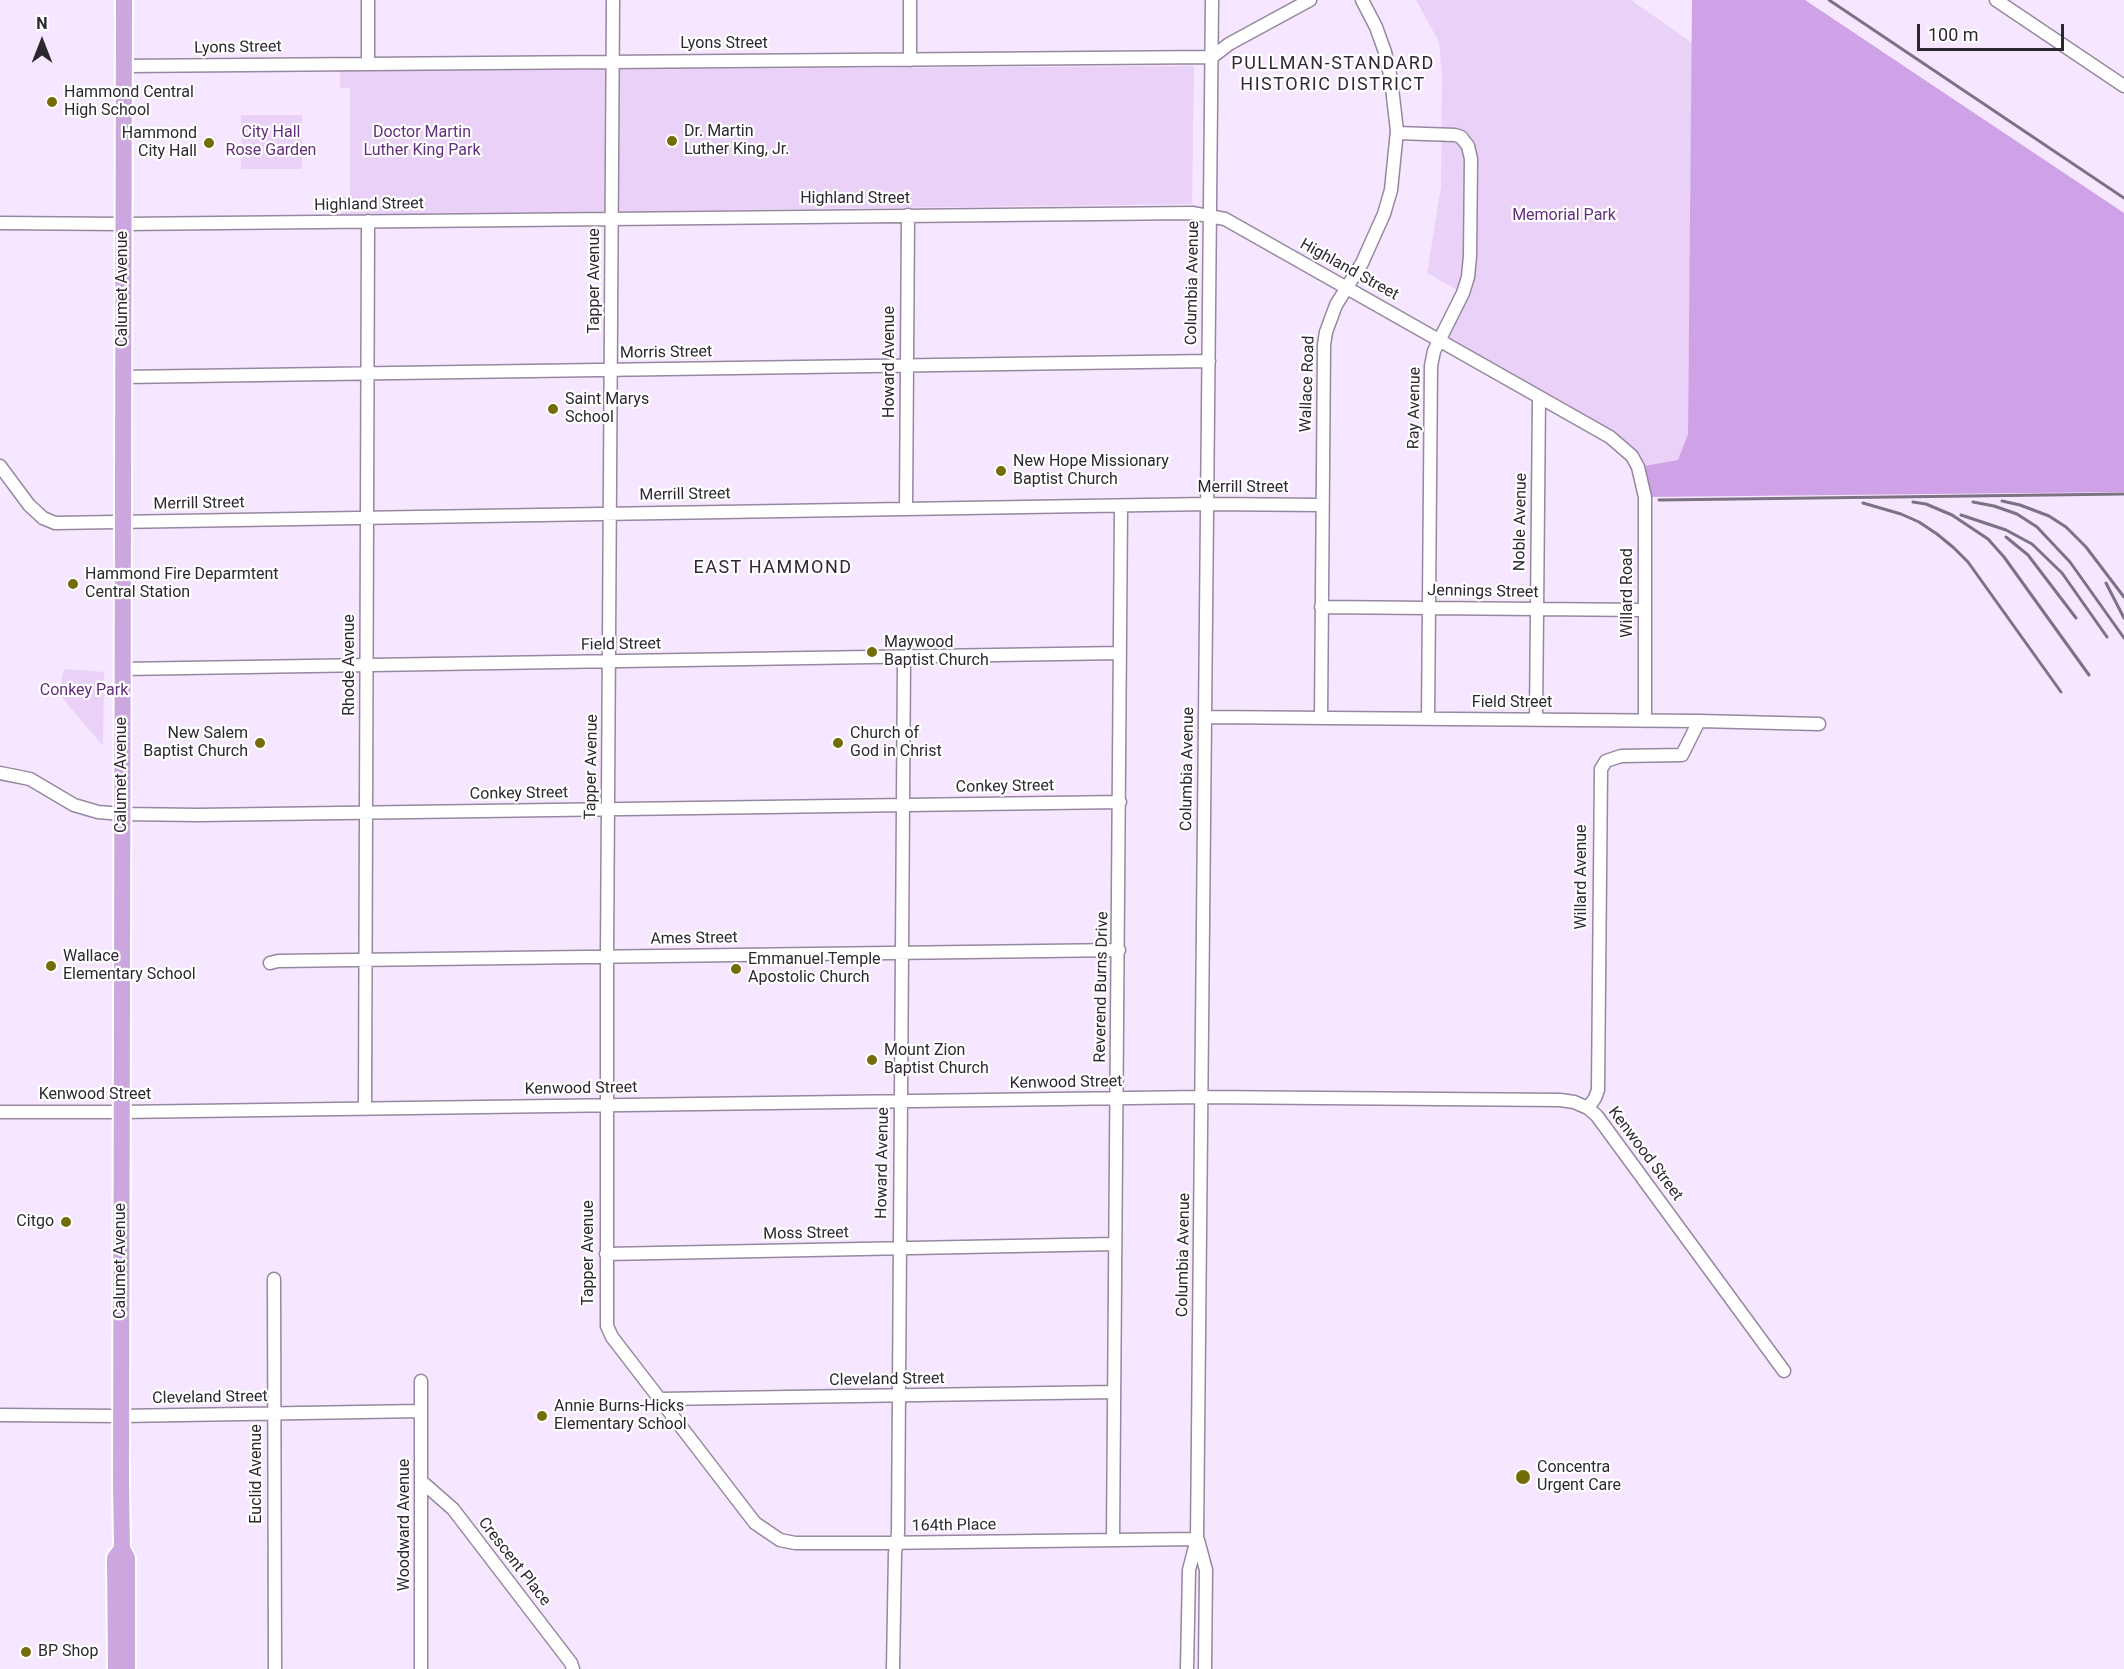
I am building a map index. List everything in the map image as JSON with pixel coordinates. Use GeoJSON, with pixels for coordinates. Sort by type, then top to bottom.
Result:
{"type":"FeatureCollection","features":[{"type":"Feature","properties":{"kind":"main road","name":"Calumet Avenue"},"geometry":{"type":"LineString","coordinates":[[124,0],[121,1416],[122,1549],[127,1558],[127,1669]]}},
{"type":"Feature","properties":{"kind":"main road","name":"Calumet Avenue"},"geometry":{"type":"LineString","coordinates":[[116,1669],[115,1558],[122,1549]]}},
{"type":"Feature","properties":{"kind":"street"},"geometry":{"type":"LineString","coordinates":[[368,0],[368,63]]}},
{"type":"Feature","properties":{"kind":"street","name":"Tapper Avenue"},"geometry":{"type":"LineString","coordinates":[[614,0],[606,957],[607,1326],[612,1337],[731,1493]]}},
{"type":"Feature","properties":{"kind":"street"},"geometry":{"type":"LineString","coordinates":[[910,0],[910,60]]}},
{"type":"Feature","properties":{"kind":"street","name":"Columbia Avenue"},"geometry":{"type":"LineString","coordinates":[[1187,1669],[1189,1570],[1197,1539],[1212,0]]}},
{"type":"Feature","properties":{"kind":"street"},"geometry":{"type":"LineString","coordinates":[[1212,57],[1229,44],[1310,0]]}},
{"type":"Feature","properties":{"kind":"street","name":"Wallace Road"},"geometry":{"type":"LineString","coordinates":[[1321,718],[1324,345],[1331,317],[1375,238],[1384,214],[1391,190],[1397,133],[1391,79],[1385,52],[1376,27],[1362,0]]}},
{"type":"Feature","properties":{"kind":"street"},"geometry":{"type":"LineString","coordinates":[[1996,0],[2124,86]]}},
{"type":"Feature","properties":{"kind":"street","name":"Lyons Street"},"geometry":{"type":"LineString","coordinates":[[124,66],[1212,57]]}},
{"type":"Feature","properties":{"kind":"street","name":"Ray Avenue"},"geometry":{"type":"LineString","coordinates":[[1397,133],[1455,135],[1465,141],[1470,152],[1468,277],[1463,293],[1439,341],[1431,366],[1428,719]]}},
{"type":"Feature","properties":{"kind":"street","name":"Highland Street"},"geometry":{"type":"LineString","coordinates":[[0,223],[123,224],[1192,213],[1225,219],[1610,437],[1623,447],[1638,467]]}},
{"type":"Feature","properties":{"kind":"street","name":"Howard Avenue"},"geometry":{"type":"LineString","coordinates":[[906,509],[908,215]]}},
{"type":"Feature","properties":{"kind":"street","name":"Rhode Avenue"},"geometry":{"type":"LineString","coordinates":[[365,1109],[368,221]]}},
{"type":"Feature","properties":{"kind":"street","name":"Morris Street"},"geometry":{"type":"LineString","coordinates":[[123,377],[1209,362]]}},
{"type":"Feature","properties":{"kind":"street","name":"Noble Avenue"},"geometry":{"type":"LineString","coordinates":[[1536,719],[1539,397]]}},
{"type":"Feature","properties":{"kind":"street","name":"Merrill Street"},"geometry":{"type":"LineString","coordinates":[[0,466],[28,505],[48,521],[55,523],[1207,504],[1322,505]]}},
{"type":"Feature","properties":{"kind":"street","name":"Willard Road"},"geometry":{"type":"LineString","coordinates":[[1638,467],[1645,497],[1645,721]]}},
{"type":"Feature","properties":{"kind":"street","name":"Reverend Burns Drive"},"geometry":{"type":"LineString","coordinates":[[1113,1540],[1121,506]]}},
{"type":"Feature","properties":{"kind":"street","name":"Jennings Street"},"geometry":{"type":"LineString","coordinates":[[1321,607],[1644,610]]}},
{"type":"Feature","properties":{"kind":"street","name":"Field Street"},"geometry":{"type":"LineString","coordinates":[[122,669],[1120,653]]}},
{"type":"Feature","properties":{"kind":"street","name":"Howard Avenue"},"geometry":{"type":"LineString","coordinates":[[893,1669],[898,1533],[904,657]]}},
{"type":"Feature","properties":{"kind":"street","name":"Field Street"},"geometry":{"type":"LineString","coordinates":[[1205,717],[1819,724]]}},
{"type":"Feature","properties":{"kind":"street","name":"Willard Avenue"},"geometry":{"type":"LineString","coordinates":[[1588,1108],[1598,1090],[1601,769],[1606,761],[1621,756],[1682,755],[1699,721]]}},
{"type":"Feature","properties":{"kind":"street","name":"Conkey Street"},"geometry":{"type":"LineString","coordinates":[[0,772],[30,779],[74,805],[98,812],[122,814],[365,813],[1120,802]]}},
{"type":"Feature","properties":{"kind":"street","name":"Ames Street"},"geometry":{"type":"LineString","coordinates":[[270,963],[278,961],[1119,950]]}},
{"type":"Feature","properties":{"kind":"street","name":"Kenwood Street"},"geometry":{"type":"LineString","coordinates":[[0,1112],[1202,1097],[1560,1100],[1574,1102],[1588,1108],[1604,1125],[1784,1371]]}},
{"type":"Feature","properties":{"kind":"street","name":"Moss Street"},"geometry":{"type":"LineString","coordinates":[[606,1254],[1115,1244]]}},
{"type":"Feature","properties":{"kind":"street","name":"Euclid Avenue"},"geometry":{"type":"LineString","coordinates":[[274,1279],[275,1669]]}},
{"type":"Feature","properties":{"kind":"street","name":"Woodward Avenue"},"geometry":{"type":"LineString","coordinates":[[421,1381],[421,1669]]}},
{"type":"Feature","properties":{"kind":"street","name":"Cleveland Street"},"geometry":{"type":"LineString","coordinates":[[660,1399],[1114,1392]]}},
{"type":"Feature","properties":{"kind":"street","name":"Cleveland Street"},"geometry":{"type":"LineString","coordinates":[[0,1415],[121,1416],[421,1411]]}},
{"type":"Feature","properties":{"kind":"street","name":"Crescent Place"},"geometry":{"type":"LineString","coordinates":[[421,1481],[453,1509],[571,1663],[573,1669]]}},
{"type":"Feature","properties":{"kind":"street","name":"164th Place"},"geometry":{"type":"LineString","coordinates":[[731,1493],[755,1523],[768,1534],[787,1543],[1197,1539]]}},
{"type":"Feature","properties":{"kind":"street","name":"Columbia Avenue"},"geometry":{"type":"LineString","coordinates":[[1197,1539],[1206,1570],[1205,1669]]}},
{"type":"Feature","properties":{"kind":"green space","name":"Memorial Park"},"geometry":{"type":"Polygon","coordinates":[[[1416,0],[1631,0],[1692,43],[1688,434],[1678,460],[1638,467],[1632,456],[1439,341],[1463,293],[1427,273],[1441,187],[1442,75],[1439,42],[1416,0]]]}},
{"type":"Feature","properties":{"kind":"green space","name":"Doctor Martin Luther King Park"},"geometry":{"type":"Polygon","coordinates":[[[1194,66],[1192,204],[341,215],[341,197],[350,196],[350,88],[340,88],[340,71],[1194,66]]]}},
{"type":"Feature","properties":{"kind":"green space","name":"City Hall Rose Garden"},"geometry":{"type":"Polygon","coordinates":[[[241,115],[302,115],[302,169],[241,169],[241,115]]]}},
{"type":"Feature","properties":{"kind":"green space","name":"Conkey Park"},"geometry":{"type":"Polygon","coordinates":[[[64,669],[104,672],[103,746],[59,694],[64,669]]]}},
{"type":"Feature","properties":{"kind":"shaded area"},"geometry":{"type":"Polygon","coordinates":[[[1692,0],[1805,0],[2124,213],[2124,492],[1645,497],[1638,467],[1678,460],[1688,434],[1692,0]]]}},
{"type":"Feature","properties":{"kind":"railway"},"geometry":{"type":"LineString","coordinates":[[1829,0],[2124,198]]}},
{"type":"Feature","properties":{"kind":"railway"},"geometry":{"type":"LineString","coordinates":[[1659,500],[2124,494]]}},
{"type":"Feature","properties":{"kind":"railway"},"geometry":{"type":"LineString","coordinates":[[2002,501],[2049,516],[2066,527],[2086,547],[2124,597]]}},
{"type":"Feature","properties":{"kind":"railway"},"geometry":{"type":"LineString","coordinates":[[1913,502],[1926,504],[1952,515],[1988,539],[2004,557],[2089,675]]}},
{"type":"Feature","properties":{"kind":"railway"},"geometry":{"type":"LineString","coordinates":[[1973,502],[2017,514],[2037,527],[2070,562],[2124,638]]}},
{"type":"Feature","properties":{"kind":"railway"},"geometry":{"type":"LineString","coordinates":[[1863,503],[1919,522],[1954,548],[1968,562],[2061,692]]}},
{"type":"Feature","properties":{"kind":"railway"},"geometry":{"type":"LineString","coordinates":[[1961,515],[2006,530],[2032,544],[2062,573],[2107,637]]}},
{"type":"Feature","properties":{"kind":"railway"},"geometry":{"type":"LineString","coordinates":[[2006,537],[2028,555],[2076,618]]}},
{"type":"Feature","properties":{"kind":"railway"},"geometry":{"type":"LineString","coordinates":[[2106,583],[2124,618]]}},
{"type":"Feature","properties":{"kind":"place","name":"Hammond Central High School"},"geometry":{"type":"Point","coordinates":[52,102]}},
{"type":"Feature","properties":{"kind":"place","name":"Dr. Martin Luther King, Jr."},"geometry":{"type":"Point","coordinates":[672,141]}},
{"type":"Feature","properties":{"kind":"place","name":"Hammond City Hall"},"geometry":{"type":"Point","coordinates":[209,143]}},
{"type":"Feature","properties":{"kind":"place","name":"Saint Marys School"},"geometry":{"type":"Point","coordinates":[553,409]}},
{"type":"Feature","properties":{"kind":"place","name":"New Hope Missionary Baptist Church"},"geometry":{"type":"Point","coordinates":[1001,471]}},
{"type":"Feature","properties":{"kind":"place","name":"Hammond Fire Deparmtent Central Station"},"geometry":{"type":"Point","coordinates":[73,584]}},
{"type":"Feature","properties":{"kind":"place","name":"Maywood Baptist Church"},"geometry":{"type":"Point","coordinates":[872,652]}},
{"type":"Feature","properties":{"kind":"place","name":"New Salem Baptist Church"},"geometry":{"type":"Point","coordinates":[260,743]}},
{"type":"Feature","properties":{"kind":"place","name":"Church of God in Christ"},"geometry":{"type":"Point","coordinates":[838,743]}},
{"type":"Feature","properties":{"kind":"place","name":"Wallace Elementary School"},"geometry":{"type":"Point","coordinates":[51,966]}},
{"type":"Feature","properties":{"kind":"place","name":"Emmanuel Temple Apostolic Church"},"geometry":{"type":"Point","coordinates":[736,969]}},
{"type":"Feature","properties":{"kind":"place","name":"Mount Zion Baptist Church"},"geometry":{"type":"Point","coordinates":[872,1060]}},
{"type":"Feature","properties":{"kind":"place","name":"Citgo"},"geometry":{"type":"Point","coordinates":[66,1222]}},
{"type":"Feature","properties":{"kind":"place","name":"Annie Burns-Hicks Elementary School"},"geometry":{"type":"Point","coordinates":[542,1416]}},
{"type":"Feature","properties":{"kind":"place","name":"Concentra Urgent Care"},"geometry":{"type":"Point","coordinates":[1523,1477]}},
{"type":"Feature","properties":{"kind":"place","name":"BP Shop"},"geometry":{"type":"Point","coordinates":[26,1652]}},
{"type":"Feature","properties":{"kind":"district","name":"PULLMAN-STANDARD HISTORIC DISTRICT"},"geometry":{"type":"Point","coordinates":[1333,74]}},
{"type":"Feature","properties":{"kind":"district","name":"EAST HAMMOND"},"geometry":{"type":"Point","coordinates":[773,568]}}]}
